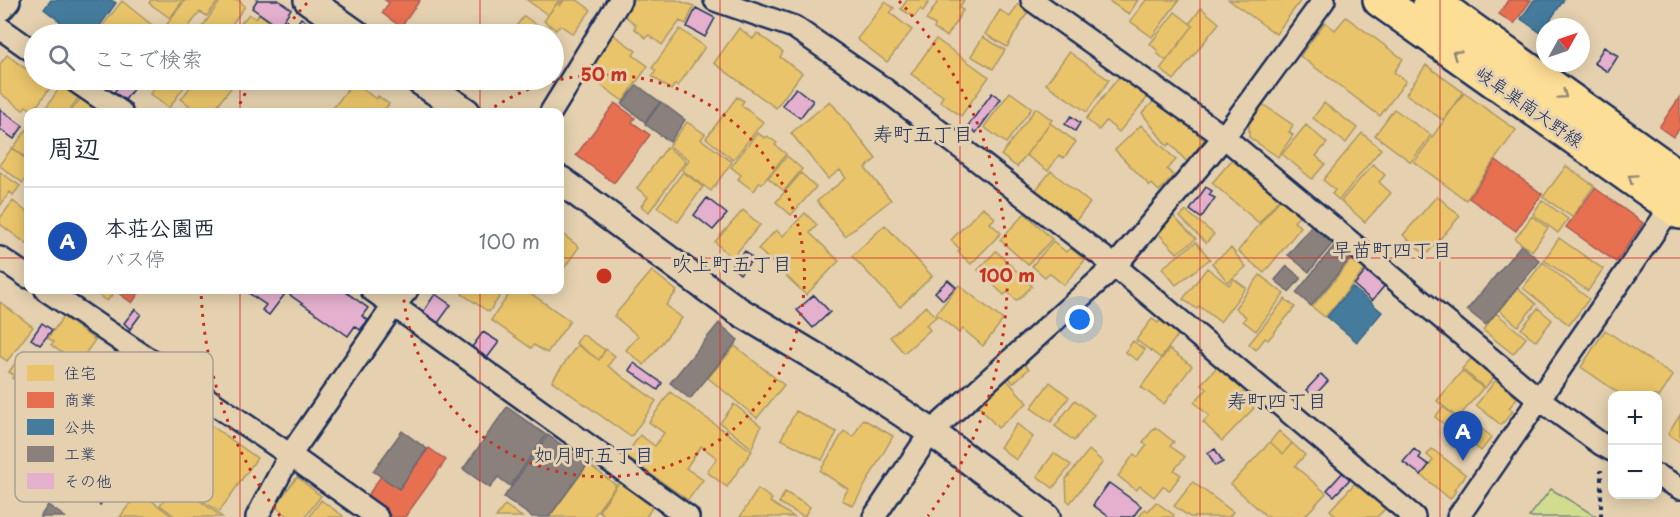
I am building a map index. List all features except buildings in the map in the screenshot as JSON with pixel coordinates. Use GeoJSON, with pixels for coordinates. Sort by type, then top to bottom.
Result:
{"type":"FeatureCollection","features":[{"type":"Feature","properties":{"kind":"main road","name":"岐阜巣南大野線"},"geometry":{"type":"LineString","coordinates":[[1380,0],[1678,197]]}},
{"type":"Feature","properties":{"kind":"main road","name":"岐阜巣南大野線"},"geometry":{"type":"LineString","coordinates":[[1430,0],[1678,197]]}},
{"type":"Feature","properties":{"kind":"street"},"geometry":{"type":"LineString","coordinates":[[0,7],[6,0]]}},
{"type":"Feature","properties":{"kind":"street"},"geometry":{"type":"LineString","coordinates":[[308,0],[342,24]]}},
{"type":"Feature","properties":{"kind":"street"},"geometry":{"type":"LineString","coordinates":[[553,108],[620,0]]}},
{"type":"Feature","properties":{"kind":"street"},"geometry":{"type":"LineString","coordinates":[[715,0],[794,27],[883,87],[1115,266],[1414,517]]}},
{"type":"Feature","properties":{"kind":"street"},"geometry":{"type":"LineString","coordinates":[[1032,0],[1224,137],[1539,399],[1607,447]]}},
{"type":"Feature","properties":{"kind":"street"},"geometry":{"type":"LineString","coordinates":[[874,517],[931,432],[1115,266],[1224,137],[1324,0]]}},
{"type":"Feature","properties":{"kind":"street"},"geometry":{"type":"LineString","coordinates":[[0,28],[24,45]]}},
{"type":"Feature","properties":{"kind":"street"},"geometry":{"type":"LineString","coordinates":[[89,90],[115,108]]}},
{"type":"Feature","properties":{"kind":"street"},"geometry":{"type":"LineString","coordinates":[[434,90],[460,108]]}},
{"type":"Feature","properties":{"kind":"street"},"geometry":{"type":"LineString","coordinates":[[564,183],[737,310],[844,374],[931,432],[1046,517]]}},
{"type":"Feature","properties":{"kind":"street"},"geometry":{"type":"LineString","coordinates":[[1458,517],[1678,197]]}},
{"type":"Feature","properties":{"kind":"street"},"geometry":{"type":"LineString","coordinates":[[0,258],[24,274]]}},
{"type":"Feature","properties":{"kind":"street"},"geometry":{"type":"LineString","coordinates":[[52,294],[138,352]]}},
{"type":"Feature","properties":{"kind":"street"},"geometry":{"type":"LineString","coordinates":[[257,517],[290,455],[400,297],[688,517]]}},
{"type":"Feature","properties":{"kind":"street"},"geometry":{"type":"LineString","coordinates":[[213,403],[377,517]]}},
{"type":"Feature","properties":{"kind":"street"},"geometry":{"type":"LineString","coordinates":[[1662,478],[1680,488]]}},
{"type":"Feature","properties":{"kind":"path"},"geometry":{"type":"LineString","coordinates":[[1601,517],[1607,447]]}},
{"type":"Feature","properties":{"kind":"green space"},"geometry":{"type":"Polygon","coordinates":[[[1551,489],[1597,517],[1529,517],[1551,489]]]}},
{"type":"Feature","properties":{"kind":"place","name":"本荘公園西"},"geometry":{"type":"Point","coordinates":[1463,461]}},
{"type":"Feature","properties":{"kind":"district","name":"寿町五丁目"},"geometry":{"type":"Point","coordinates":[923,133]}},
{"type":"Feature","properties":{"kind":"district","name":"早苗町四丁目"},"geometry":{"type":"Point","coordinates":[1392,249]}},
{"type":"Feature","properties":{"kind":"district","name":"吹上町五丁目"},"geometry":{"type":"Point","coordinates":[732,263]}},
{"type":"Feature","properties":{"kind":"district","name":"寿町四丁目"},"geometry":{"type":"Point","coordinates":[1277,400]}},
{"type":"Feature","properties":{"kind":"district","name":"如月町五丁目"},"geometry":{"type":"Point","coordinates":[594,454]}}]}
